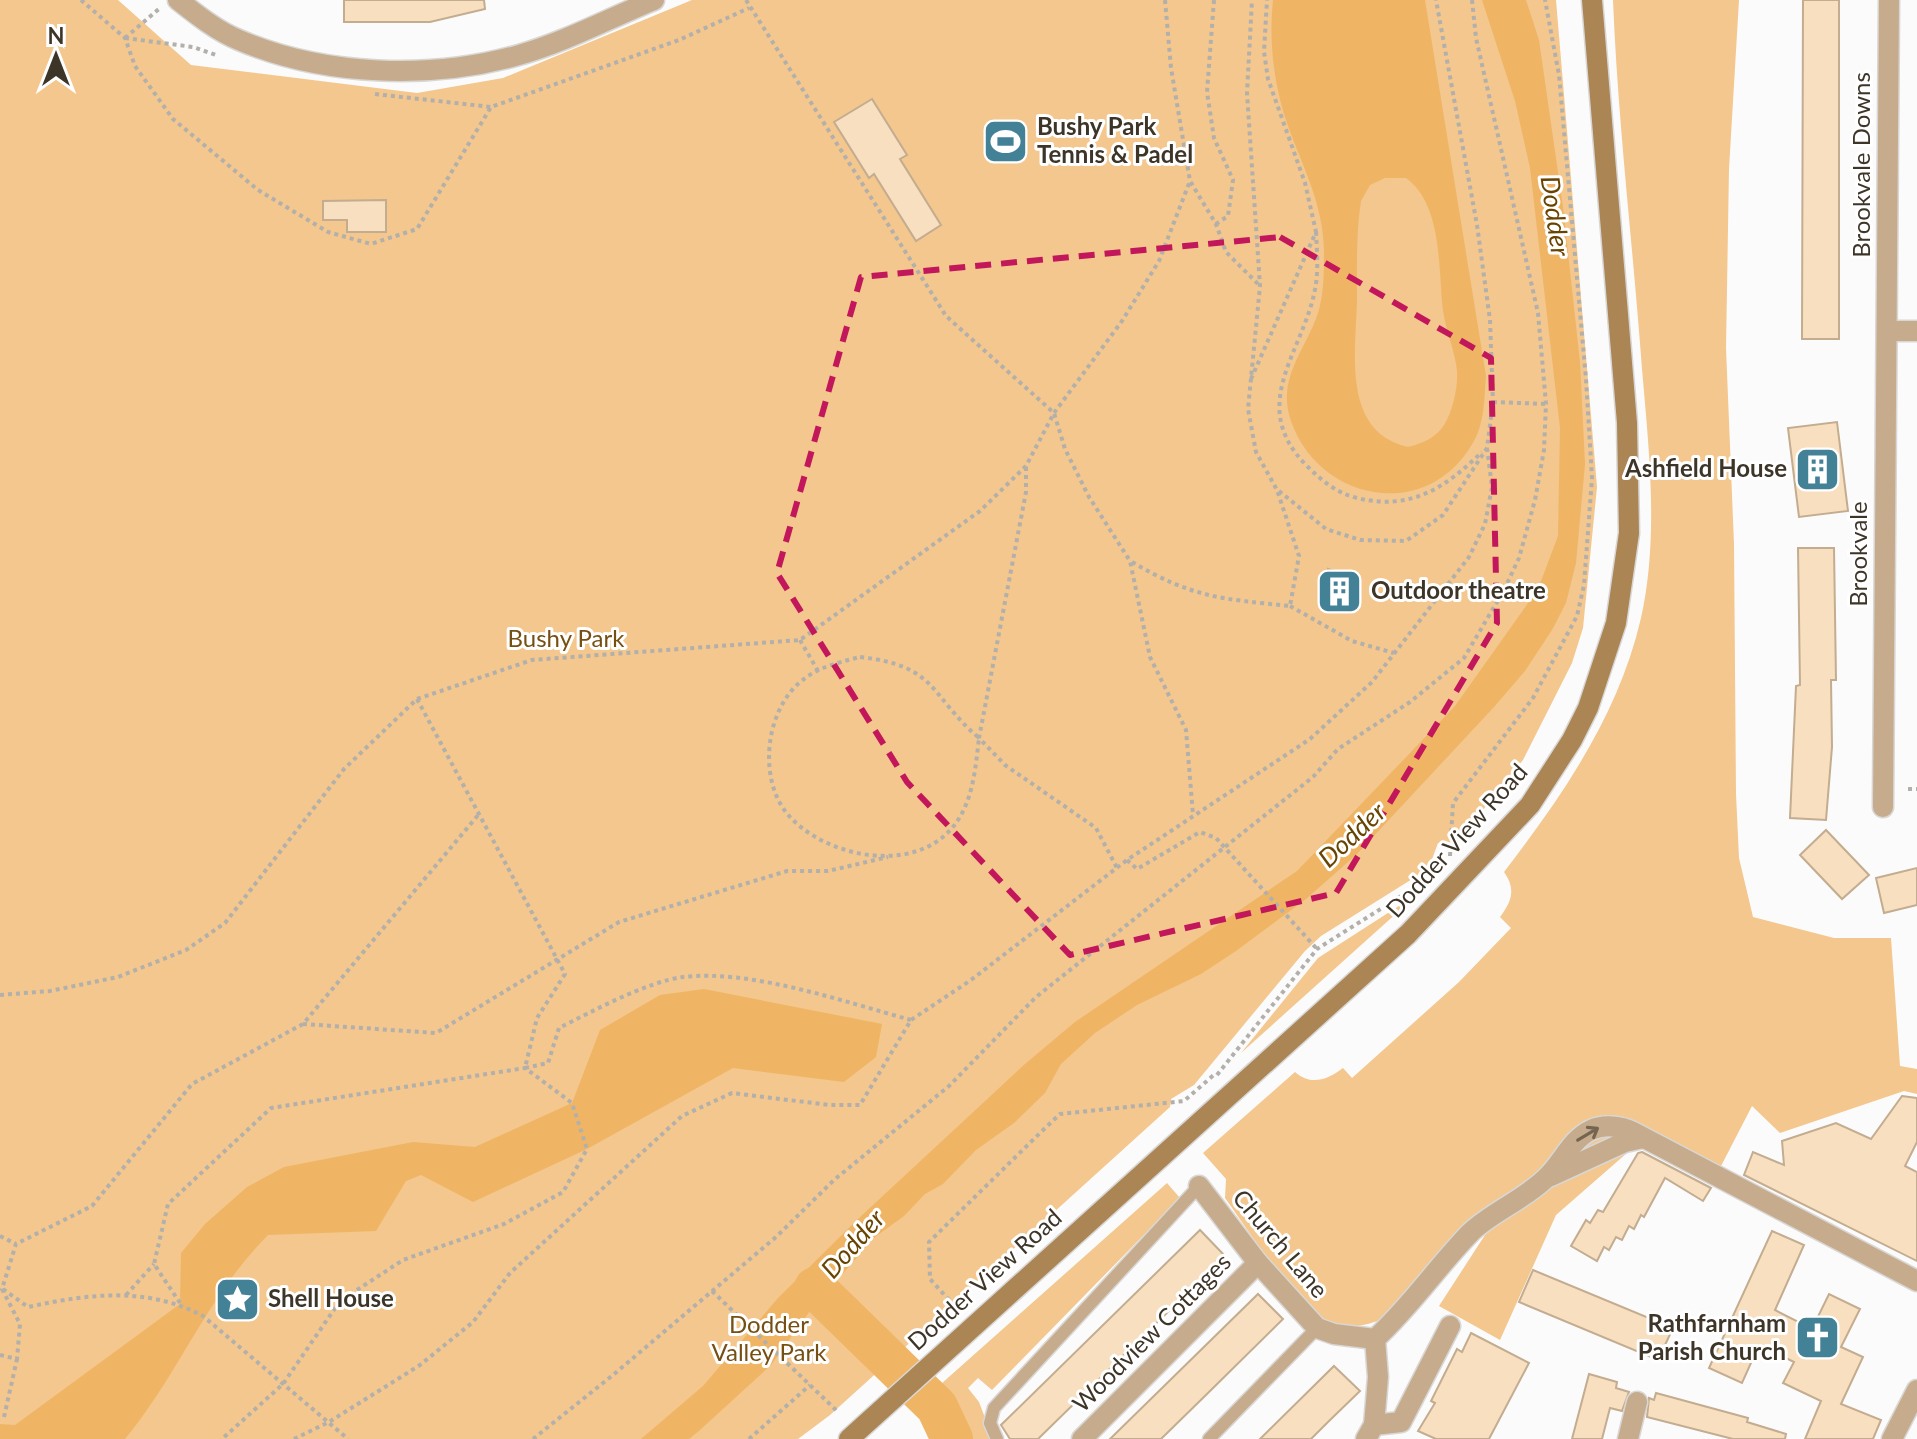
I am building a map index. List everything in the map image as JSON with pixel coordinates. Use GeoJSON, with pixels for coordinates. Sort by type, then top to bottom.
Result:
{"type":"FeatureCollection","features":[{"type":"Feature","properties":{"kind":"main road","name":"Dodder View Road"},"geometry":{"type":"LineString","coordinates":[[849,1439],[1408,934],[1530,805],[1572,740],[1598,679],[1616,623],[1629,533],[1626,411],[1592,0]]}},
{"type":"Feature","properties":{"kind":"street"},"geometry":{"type":"LineString","coordinates":[[178,0],[237,39],[293,60],[377,70],[453,68],[520,55],[654,0]]}},
{"type":"Feature","properties":{"kind":"street","name":"Brookvale Downs"},"geometry":{"type":"LineString","coordinates":[[1887,331],[1889,0]]}},
{"type":"Feature","properties":{"kind":"street"},"geometry":{"type":"LineString","coordinates":[[1887,331],[1917,331]]}},
{"type":"Feature","properties":{"kind":"street","name":"Brookvale"},"geometry":{"type":"LineString","coordinates":[[1883,807],[1887,331]]}},
{"type":"Feature","properties":{"kind":"street"},"geometry":{"type":"LineString","coordinates":[[1450,1326],[1401,1422],[1370,1432],[1378,1377],[1375,1339],[1403,1313],[1472,1231],[1509,1209],[1547,1177],[1572,1144],[1590,1130],[1603,1126],[1624,1128],[1786,1209],[1917,1281]]}},
{"type":"Feature","properties":{"kind":"street","name":"Church Lane"},"geometry":{"type":"LineString","coordinates":[[1199,1186],[1258,1263],[1317,1328],[1334,1334],[1375,1339]]}},
{"type":"Feature","properties":{"kind":"street","name":"Woodview Cottages"},"geometry":{"type":"LineString","coordinates":[[1082,1439],[1258,1263]]}},
{"type":"Feature","properties":{"kind":"street"},"geometry":{"type":"LineString","coordinates":[[1892,1439],[1917,1390]]}},
{"type":"Feature","properties":{"kind":"street"},"geometry":{"type":"LineString","coordinates":[[1628,1439],[1637,1402]]}},
{"type":"Feature","properties":{"kind":"lane"},"geometry":{"type":"LineString","coordinates":[[997,1439],[990,1423],[994,1408],[1199,1186]]}},
{"type":"Feature","properties":{"kind":"lane"},"geometry":{"type":"LineString","coordinates":[[1209,1439],[1317,1328]]}},
{"type":"Feature","properties":{"kind":"path"},"geometry":{"type":"LineString","coordinates":[[81,0],[125,38],[135,66],[173,119],[258,190],[328,232],[371,244],[417,229],[491,107],[679,40],[749,8]]}},
{"type":"Feature","properties":{"kind":"path"},"geometry":{"type":"LineString","coordinates":[[125,38],[168,0]]}},
{"type":"Feature","properties":{"kind":"path"},"geometry":{"type":"LineString","coordinates":[[746,0],[946,316],[1054,413],[1065,449],[1089,497],[1130,561],[1150,657],[1186,730],[1193,815]]}},
{"type":"Feature","properties":{"kind":"path"},"geometry":{"type":"LineString","coordinates":[[1165,0],[1171,68],[1190,181],[1216,224],[1226,252],[1260,286]]}},
{"type":"Feature","properties":{"kind":"path"},"geometry":{"type":"LineString","coordinates":[[1214,0],[1207,92],[1214,138],[1233,180],[1228,216],[1216,224]]}},
{"type":"Feature","properties":{"kind":"path"},"geometry":{"type":"LineString","coordinates":[[1252,0],[1247,93],[1260,286],[1248,409],[1256,452],[1277,490],[1299,556],[1290,606]]}},
{"type":"Feature","properties":{"kind":"path"},"geometry":{"type":"LineString","coordinates":[[1267,0],[1264,52],[1268,79],[1305,183],[1316,232],[1315,291],[1287,359],[1281,386],[1282,423],[1294,452],[1320,479],[1344,495],[1370,501],[1393,500],[1448,484],[1487,448]]}},
{"type":"Feature","properties":{"kind":"path"},"geometry":{"type":"LineString","coordinates":[[294,1439],[329,1422],[420,1365],[473,1322],[510,1273],[682,1116],[732,1093],[829,1105],[860,1105],[911,1020],[971,980],[1127,860],[1310,739],[1372,682],[1469,557],[1485,524],[1492,487],[1487,448],[1494,361],[1477,225],[1436,0]]}},
{"type":"Feature","properties":{"kind":"path"},"geometry":{"type":"LineString","coordinates":[[533,1439],[776,1237],[834,1180],[949,1086],[1036,997],[1313,777],[1338,749],[1410,702],[1464,658],[1519,558],[1544,450],[1546,404],[1538,313],[1476,38],[1472,0]]}},
{"type":"Feature","properties":{"kind":"path"},"geometry":{"type":"LineString","coordinates":[[957,1308],[930,1279],[929,1242],[1060,1114],[1184,1101],[1217,1075],[1317,949],[1417,886],[1450,856],[1453,803],[1533,698],[1577,616],[1584,585],[1592,478],[1559,75],[1545,0]]}},
{"type":"Feature","properties":{"kind":"path"},"geometry":{"type":"LineString","coordinates":[[0,995],[50,991],[118,977],[186,950],[225,923],[344,769],[417,699],[532,660],[800,640],[980,511],[1026,466],[1054,413],[1114,333],[1159,261],[1190,181]]}},
{"type":"Feature","properties":{"kind":"path"},"geometry":{"type":"LineString","coordinates":[[1249,383],[1316,232]]}},
{"type":"Feature","properties":{"kind":"path"},"geometry":{"type":"LineString","coordinates":[[1493,402],[1546,404]]}},
{"type":"Feature","properties":{"kind":"path"},"geometry":{"type":"LineString","coordinates":[[1277,490],[1326,529],[1360,540],[1406,541],[1443,515],[1487,448]]}},
{"type":"Feature","properties":{"kind":"path"},"geometry":{"type":"LineString","coordinates":[[303,1024],[436,1033],[619,922],[787,871],[828,871],[932,846],[961,816],[974,778],[1026,492],[1026,466]]}},
{"type":"Feature","properties":{"kind":"path"},"geometry":{"type":"LineString","coordinates":[[1130,561],[1171,585],[1204,596],[1290,606],[1352,641],[1394,653]]}},
{"type":"Feature","properties":{"kind":"path"},"geometry":{"type":"LineString","coordinates":[[800,640],[818,671]]}},
{"type":"Feature","properties":{"kind":"path"},"geometry":{"type":"LineString","coordinates":[[898,854],[866,855],[838,849],[812,837],[787,814],[768,769],[773,721],[797,684],[818,671],[860,657],[894,661],[917,672],[934,687],[956,718],[1005,765],[1096,828],[1117,868]]}},
{"type":"Feature","properties":{"kind":"path"},"geometry":{"type":"LineString","coordinates":[[417,699],[565,974],[537,1018],[525,1068]]}},
{"type":"Feature","properties":{"kind":"path"},"geometry":{"type":"LineString","coordinates":[[1908,789],[1917,789]]}},
{"type":"Feature","properties":{"kind":"path"},"geometry":{"type":"LineString","coordinates":[[4,1417],[17,1359],[20,1324],[1,1289],[16,1244],[92,1206],[192,1084],[303,1024],[479,814]]}},
{"type":"Feature","properties":{"kind":"path"},"geometry":{"type":"LineString","coordinates":[[1127,860],[1137,869],[1187,837],[1200,832],[1216,838],[1317,949]]}},
{"type":"Feature","properties":{"kind":"path"},"geometry":{"type":"LineString","coordinates":[[1450,856],[1458,859]]}},
{"type":"Feature","properties":{"kind":"path"},"geometry":{"type":"LineString","coordinates":[[126,1295],[154,1264],[168,1204],[271,1108],[548,1063],[559,1028],[607,1004],[682,977],[777,985],[911,1020]]}},
{"type":"Feature","properties":{"kind":"path"},"geometry":{"type":"LineString","coordinates":[[222,1439],[283,1384],[340,1301],[403,1260],[504,1224],[563,1192],[587,1149],[572,1103],[525,1068]]}},
{"type":"Feature","properties":{"kind":"path"},"geometry":{"type":"LineString","coordinates":[[0,1236],[16,1244]]}},
{"type":"Feature","properties":{"kind":"path"},"geometry":{"type":"LineString","coordinates":[[154,1264],[180,1303]]}},
{"type":"Feature","properties":{"kind":"path"},"geometry":{"type":"LineString","coordinates":[[1,1289],[28,1307],[92,1294],[160,1297],[180,1303],[203,1316],[348,1439]]}},
{"type":"Feature","properties":{"kind":"path"},"geometry":{"type":"LineString","coordinates":[[712,1291],[837,1411]]}},
{"type":"Feature","properties":{"kind":"path"},"geometry":{"type":"LineString","coordinates":[[0,1355],[17,1359]]}},
{"type":"Feature","properties":{"kind":"path"},"geometry":{"type":"LineString","coordinates":[[749,1439],[810,1385]]}},
{"type":"Feature","properties":{"kind":"highlighted area"},"geometry":{"type":"Polygon","coordinates":[[[1280,237],[1491,358],[1497,623],[1336,893],[1070,955],[907,782],[777,573],[861,277],[1280,237]]]}},
{"type":"Feature","properties":{"kind":"green space","name":"Bushy Park"},"geometry":{"type":"Polygon","coordinates":[[[0,0],[118,0],[191,65],[417,93],[503,78],[692,0],[1556,0],[1597,487],[1583,628],[1572,663],[1523,760],[1453,847],[1438,843],[1431,862],[1417,876],[1321,936],[1305,951],[1194,1085],[1171,1099],[1170,1107],[830,1415],[798,1439],[0,1439],[0,0]]]}},
{"type":"Feature","properties":{"kind":"green space"},"geometry":{"type":"Polygon","coordinates":[[[1613,0],[1739,0],[1729,169],[1726,348],[1734,544],[1739,858],[1753,917],[1834,938],[1891,938],[1900,1066],[1917,1069],[1917,1094],[1904,1091],[1780,1133],[1752,1106],[1720,1168],[1651,1132],[1556,1215],[1500,1340],[1439,1306],[1485,1235],[1537,1193],[1573,1132],[1532,1179],[1387,1318],[1357,1326],[1339,1326],[1325,1320],[1310,1307],[1277,1271],[1225,1198],[1226,1179],[1203,1153],[1295,1072],[1307,1079],[1319,1080],[1343,1068],[1352,1078],[1459,982],[1511,928],[1500,917],[1511,895],[1504,872],[1567,783],[1604,720],[1619,687],[1641,618],[1646,588],[1651,494],[1613,0]]]}},
{"type":"Feature","properties":{"kind":"green space"},"geometry":{"type":"Polygon","coordinates":[[[1419,893],[1241,1053],[1318,958],[1419,893]]]}},
{"type":"Feature","properties":{"kind":"green space"},"geometry":{"type":"Polygon","coordinates":[[[1167,1183],[1180,1198],[992,1390],[978,1378],[968,1388],[979,1402],[993,1439],[961,1439],[942,1401],[932,1392],[1167,1183]]]}},
{"type":"Feature","properties":{"kind":"water"},"geometry":{"type":"Polygon","coordinates":[[[1273,0],[1425,0],[1486,376],[1483,412],[1476,438],[1451,470],[1427,486],[1401,493],[1374,492],[1347,484],[1324,469],[1305,448],[1291,421],[1287,391],[1294,365],[1318,313],[1323,291],[1324,253],[1320,216],[1277,86],[1273,0]],[[1385,178],[1370,185],[1361,201],[1355,365],[1362,407],[1372,425],[1387,438],[1408,447],[1429,439],[1444,425],[1456,391],[1457,371],[1443,311],[1433,221],[1427,204],[1406,178],[1385,178]]]}},
{"type":"Feature","properties":{"kind":"water","name":"Dodder"},"geometry":{"type":"Polygon","coordinates":[[[1482,0],[1526,0],[1539,40],[1563,207],[1580,362],[1585,464],[1576,563],[1566,603],[1552,630],[1525,671],[1494,707],[1357,854],[1306,899],[1236,951],[1201,974],[1137,1005],[1095,1033],[1061,1064],[1045,1093],[1014,1123],[976,1150],[943,1184],[925,1194],[904,1216],[875,1237],[810,1311],[771,1365],[689,1439],[641,1439],[703,1386],[778,1298],[859,1218],[1025,1064],[1075,1022],[1297,871],[1455,706],[1538,589],[1558,536],[1560,428],[1530,168],[1515,101],[1482,0]]]}},
{"type":"Feature","properties":{"kind":"water"},"geometry":{"type":"Polygon","coordinates":[[[704,989],[882,1024],[876,1057],[844,1082],[733,1068],[587,1149],[473,1202],[421,1175],[406,1181],[376,1231],[268,1235],[228,1283],[162,1388],[125,1439],[0,1439],[0,1424],[15,1425],[180,1304],[181,1253],[205,1224],[247,1187],[284,1167],[413,1142],[475,1147],[572,1103],[600,1030],[660,995],[704,989]]]}},
{"type":"Feature","properties":{"kind":"building"},"geometry":{"type":"Polygon","coordinates":[[[344,0],[484,0],[485,9],[430,22],[344,22],[344,0]]]}},
{"type":"Feature","properties":{"kind":"building"},"geometry":{"type":"Polygon","coordinates":[[[1803,0],[1839,0],[1839,339],[1802,339],[1803,0]]]}},
{"type":"Feature","properties":{"kind":"building"},"geometry":{"type":"Polygon","coordinates":[[[872,99],[907,155],[900,159],[941,225],[916,241],[874,174],[869,178],[834,122],[872,99]]]}},
{"type":"Feature","properties":{"kind":"building"},"geometry":{"type":"Polygon","coordinates":[[[386,200],[386,232],[347,232],[347,220],[323,220],[323,201],[386,200]]]}},
{"type":"Feature","properties":{"kind":"building","name":"Ashfield House"},"geometry":{"type":"Polygon","coordinates":[[[1837,422],[1848,511],[1799,517],[1788,428],[1837,422]]]}},
{"type":"Feature","properties":{"kind":"building"},"geometry":{"type":"Polygon","coordinates":[[[1798,548],[1834,548],[1836,680],[1831,680],[1832,747],[1826,820],[1790,818],[1796,686],[1800,685],[1798,548]]]}},
{"type":"Feature","properties":{"kind":"building","name":"Outdoor theatre"},"geometry":{"type":"Polygon","coordinates":[[[1328,569],[1354,579],[1352,604],[1325,608],[1328,569]]]}},
{"type":"Feature","properties":{"kind":"building"},"geometry":{"type":"Polygon","coordinates":[[[1826,830],[1869,875],[1842,899],[1800,855],[1826,830]]]}},
{"type":"Feature","properties":{"kind":"building"},"geometry":{"type":"Polygon","coordinates":[[[1917,868],[1917,905],[1884,913],[1876,878],[1917,868]]]}},
{"type":"Feature","properties":{"kind":"building"},"geometry":{"type":"Polygon","coordinates":[[[1902,1096],[1917,1098],[1917,1142],[1905,1166],[1917,1172],[1917,1261],[1744,1175],[1753,1152],[1784,1165],[1782,1141],[1836,1123],[1871,1139],[1902,1096]]]}},
{"type":"Feature","properties":{"kind":"building"},"geometry":{"type":"Polygon","coordinates":[[[1642,1152],[1711,1188],[1703,1201],[1665,1178],[1644,1217],[1641,1215],[1634,1229],[1629,1226],[1622,1240],[1616,1237],[1609,1250],[1604,1247],[1597,1261],[1571,1246],[1586,1220],[1590,1223],[1598,1210],[1603,1212],[1638,1153],[1642,1152]]]}},
{"type":"Feature","properties":{"kind":"building"},"geometry":{"type":"Polygon","coordinates":[[[1200,1230],[1225,1256],[1038,1439],[1010,1439],[1001,1425],[1200,1230]]]}},
{"type":"Feature","properties":{"kind":"building"},"geometry":{"type":"Polygon","coordinates":[[[1772,1231],[1804,1245],[1775,1310],[1812,1329],[1829,1294],[1860,1309],[1841,1347],[1863,1357],[1841,1404],[1881,1420],[1873,1439],[1805,1439],[1821,1401],[1783,1383],[1794,1362],[1759,1345],[1742,1383],[1709,1368],[1772,1231]]]}},
{"type":"Feature","properties":{"kind":"building"},"geometry":{"type":"Polygon","coordinates":[[[1533,1270],[1673,1328],[1658,1360],[1519,1302],[1533,1270]]]}},
{"type":"Feature","properties":{"kind":"building"},"geometry":{"type":"Polygon","coordinates":[[[1258,1294],[1283,1319],[1208,1393],[1161,1439],[1110,1439],[1258,1294]]]}},
{"type":"Feature","properties":{"kind":"building"},"geometry":{"type":"Polygon","coordinates":[[[1471,1333],[1529,1363],[1489,1439],[1436,1439],[1418,1431],[1435,1403],[1431,1401],[1457,1349],[1462,1352],[1471,1333]]]}},
{"type":"Feature","properties":{"kind":"building"},"geometry":{"type":"Polygon","coordinates":[[[1334,1366],[1360,1391],[1311,1439],[1260,1439],[1334,1366]]]}},
{"type":"Feature","properties":{"kind":"building"},"geometry":{"type":"Polygon","coordinates":[[[1589,1374],[1617,1382],[1616,1388],[1629,1392],[1622,1411],[1610,1408],[1602,1439],[1572,1439],[1589,1374]]]}},
{"type":"Feature","properties":{"kind":"building"},"geometry":{"type":"Polygon","coordinates":[[[1656,1393],[1748,1418],[1747,1422],[1786,1434],[1785,1439],[1733,1439],[1647,1417],[1649,1398],[1654,1400],[1656,1393]]]}},
{"type":"Feature","properties":{"kind":"waterway"},"geometry":{"type":"LineString","coordinates":[[815,1288],[937,1407],[952,1439]]}},
{"type":"Feature","properties":{"kind":"place","name":"Bushy Park Tennis & Padel"},"geometry":{"type":"Point","coordinates":[1006,141]}},
{"type":"Feature","properties":{"kind":"place","name":"Ashfield House"},"geometry":{"type":"Point","coordinates":[1818,469]}},
{"type":"Feature","properties":{"kind":"place","name":"Outdoor theatre"},"geometry":{"type":"Point","coordinates":[1340,591]}},
{"type":"Feature","properties":{"kind":"place","name":"Shell House"},"geometry":{"type":"Point","coordinates":[237,1299]}},
{"type":"Feature","properties":{"kind":"place","name":"Rathfarnham Parish Church"},"geometry":{"type":"Point","coordinates":[1817,1338]}},
{"type":"Feature","properties":{"kind":"park label","name":"Dodder Valley Park"},"geometry":{"type":"Point","coordinates":[769,1339]}}]}
